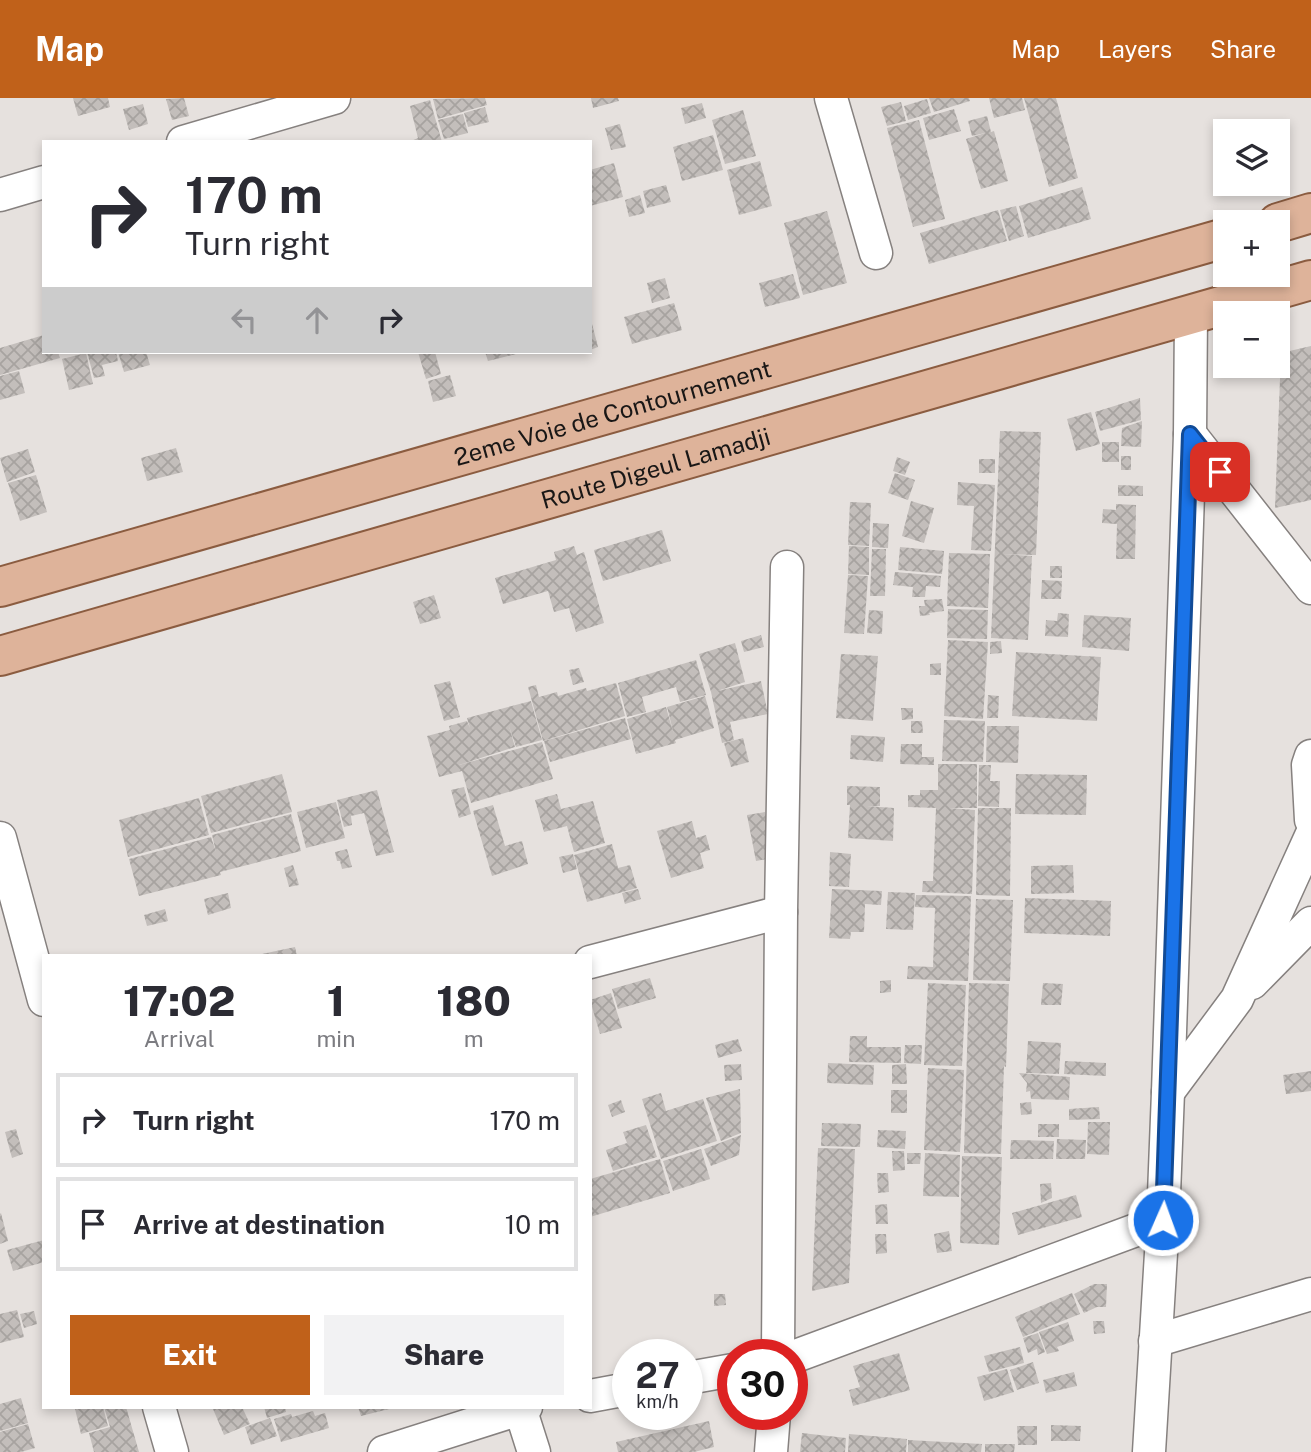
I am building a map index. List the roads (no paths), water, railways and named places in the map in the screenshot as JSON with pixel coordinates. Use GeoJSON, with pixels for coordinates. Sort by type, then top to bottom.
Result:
{"type":"FeatureCollection","features":[{"type":"Feature","properties":{"kind":"main road"},"geometry":{"type":"LineString","coordinates":[[1290,220],[1311,214]]}},
{"type":"Feature","properties":{"kind":"main road","name":"2eme Voie de Contournement"},"geometry":{"type":"LineString","coordinates":[[0,587],[1213,241]]}},
{"type":"Feature","properties":{"kind":"main road","name":"Route Digeul Lamadji"},"geometry":{"type":"LineString","coordinates":[[0,656],[1311,280]]}},
{"type":"Feature","properties":{"kind":"street"},"geometry":{"type":"LineString","coordinates":[[190,140],[334,98]]}},
{"type":"Feature","properties":{"kind":"street"},"geometry":{"type":"LineString","coordinates":[[831,98],[876,253]]}},
{"type":"Feature","properties":{"kind":"street"},"geometry":{"type":"LineString","coordinates":[[0,195],[42,183]]}},
{"type":"Feature","properties":{"kind":"street"},"geometry":{"type":"LineString","coordinates":[[1149,1452],[1168,1092],[1190,434],[1191,314]]}},
{"type":"Feature","properties":{"kind":"street"},"geometry":{"type":"LineString","coordinates":[[1190,434],[1311,588]]}},
{"type":"Feature","properties":{"kind":"street"},"geometry":{"type":"LineString","coordinates":[[778,1339],[787,566]]}},
{"type":"Feature","properties":{"kind":"street"},"geometry":{"type":"LineString","coordinates":[[1311,756],[1308,765],[1311,820]]}},
{"type":"Feature","properties":{"kind":"street"},"geometry":{"type":"LineString","coordinates":[[1237,999],[1311,836]]}},
{"type":"Feature","properties":{"kind":"street"},"geometry":{"type":"LineString","coordinates":[[0,838],[42,993]]}},
{"type":"Feature","properties":{"kind":"street"},"geometry":{"type":"LineString","coordinates":[[592,961],[781,912]]}},
{"type":"Feature","properties":{"kind":"street"},"geometry":{"type":"LineString","coordinates":[[1168,1092],[1237,999],[1311,923]]}},
{"type":"Feature","properties":{"kind":"street"},"geometry":{"type":"LineString","coordinates":[[808,1351],[1163,1220]]}},
{"type":"Feature","properties":{"kind":"street"},"geometry":{"type":"LineString","coordinates":[[1155,1341],[1311,1294]]}},
{"type":"Feature","properties":{"kind":"street"},"geometry":{"type":"LineString","coordinates":[[592,1396],[612,1392]]}},
{"type":"Feature","properties":{"kind":"street"},"geometry":{"type":"LineString","coordinates":[[160,1409],[172,1452]]}},
{"type":"Feature","properties":{"kind":"street"},"geometry":{"type":"LineString","coordinates":[[384,1452],[520,1409]]}},
{"type":"Feature","properties":{"kind":"street"},"geometry":{"type":"LineString","coordinates":[[523,1409],[534,1452]]}},
{"type":"Feature","properties":{"kind":"street"},"geometry":{"type":"LineString","coordinates":[[771,1452],[773,1430]]}}]}
